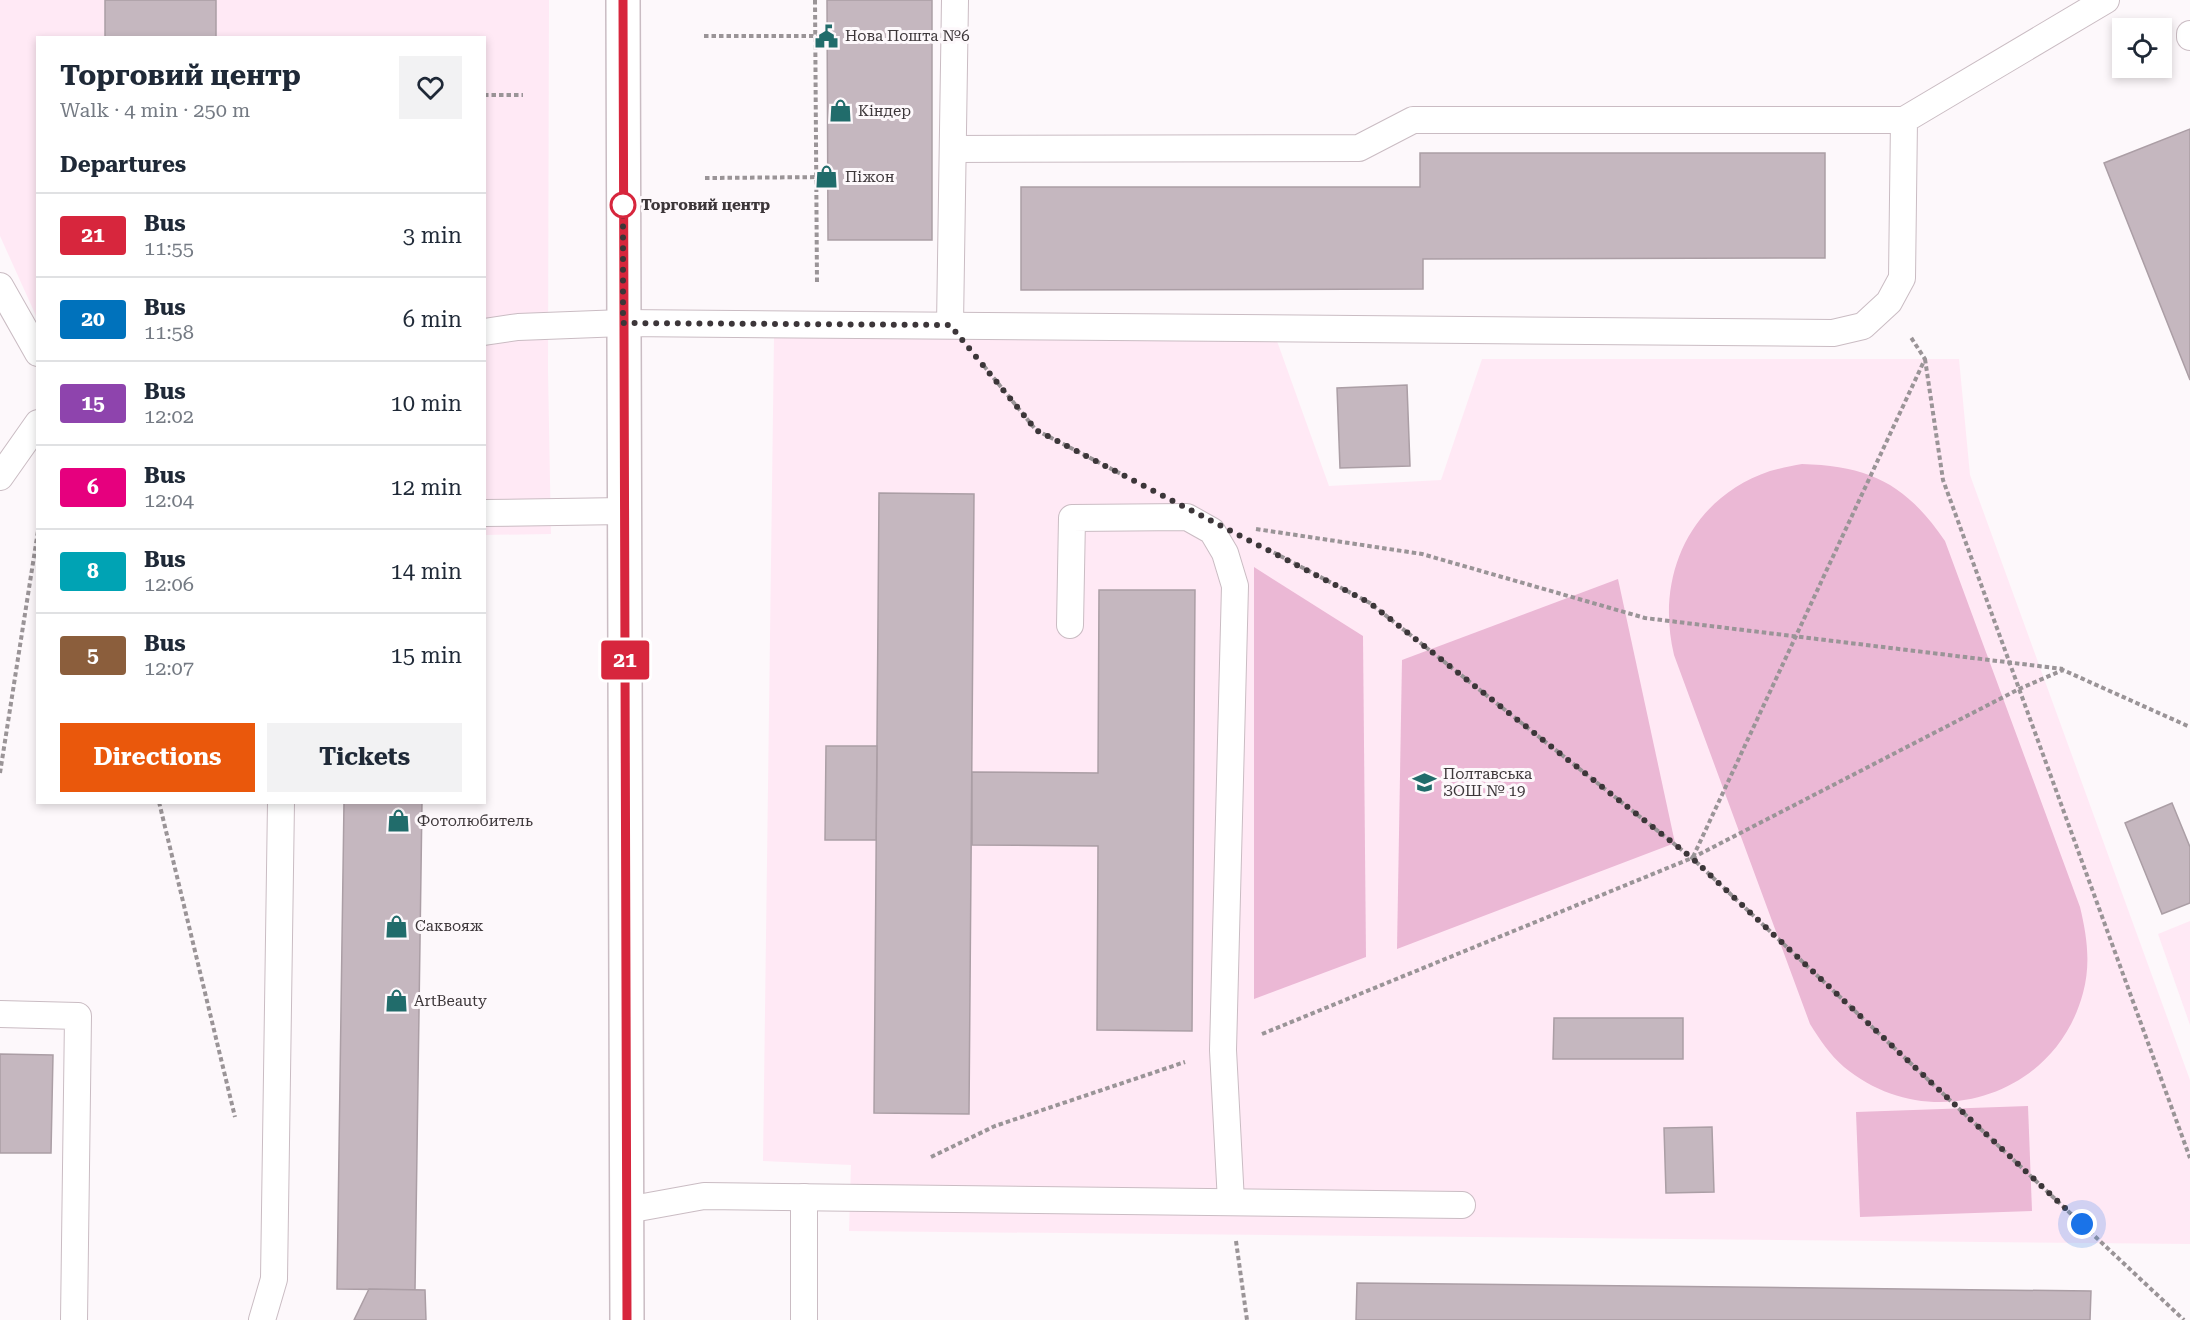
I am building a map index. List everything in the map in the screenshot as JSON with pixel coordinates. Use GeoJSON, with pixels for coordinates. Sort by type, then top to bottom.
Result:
{"type":"FeatureCollection","features":[{"type":"Feature","properties":{"kind":"main road"},"geometry":{"type":"LineString","coordinates":[[622,0],[627,1320]]}},
{"type":"Feature","properties":{"kind":"lane"},"geometry":{"type":"LineString","coordinates":[[950,325],[955,0]]}},
{"type":"Feature","properties":{"kind":"lane"},"geometry":{"type":"LineString","coordinates":[[953,149],[1359,148],[1413,120],[1904,120],[2106,0]]}},
{"type":"Feature","properties":{"kind":"lane"},"geometry":{"type":"LineString","coordinates":[[486,332],[518,327],[623,323],[1833,333],[1863,326],[1889,302],[1902,278],[1904,120]]}},
{"type":"Feature","properties":{"kind":"lane"},"geometry":{"type":"LineString","coordinates":[[0,286],[36,349]]}},
{"type":"Feature","properties":{"kind":"lane"},"geometry":{"type":"LineString","coordinates":[[0,477],[36,426]]}},
{"type":"Feature","properties":{"kind":"lane"},"geometry":{"type":"LineString","coordinates":[[486,513],[624,511]]}},
{"type":"Feature","properties":{"kind":"lane"},"geometry":{"type":"LineString","coordinates":[[1070,625],[1072,518],[1186,517],[1212,531],[1225,553],[1235,586],[1223,1050],[1231,1202]]}},
{"type":"Feature","properties":{"kind":"lane"},"geometry":{"type":"LineString","coordinates":[[262,1320],[274,1280],[281,804]]}},
{"type":"Feature","properties":{"kind":"lane"},"geometry":{"type":"LineString","coordinates":[[0,1014],[78,1016],[74,1320]]}},
{"type":"Feature","properties":{"kind":"lane"},"geometry":{"type":"LineString","coordinates":[[627,1210],[704,1196],[1461,1205]]}},
{"type":"Feature","properties":{"kind":"lane"},"geometry":{"type":"LineString","coordinates":[[804,1197],[804,1320]]}},
{"type":"Feature","properties":{"kind":"path"},"geometry":{"type":"LineString","coordinates":[[815,0],[817,324]]}},
{"type":"Feature","properties":{"kind":"path"},"geometry":{"type":"LineString","coordinates":[[705,36],[827,36]]}},
{"type":"Feature","properties":{"kind":"path"},"geometry":{"type":"LineString","coordinates":[[486,95],[523,94]]}},
{"type":"Feature","properties":{"kind":"path"},"geometry":{"type":"LineString","coordinates":[[705,178],[827,177]]}},
{"type":"Feature","properties":{"kind":"path"},"geometry":{"type":"LineString","coordinates":[[1889,302],[1925,359],[1943,480],[2190,1158]]}},
{"type":"Feature","properties":{"kind":"path"},"geometry":{"type":"LineString","coordinates":[[950,325],[1036,430],[1130,479]]}},
{"type":"Feature","properties":{"kind":"path"},"geometry":{"type":"LineString","coordinates":[[1692,858],[1925,359]]}},
{"type":"Feature","properties":{"kind":"path"},"geometry":{"type":"LineString","coordinates":[[1249,528],[1422,554],[1646,618],[2063,670],[2190,727]]}},
{"type":"Feature","properties":{"kind":"path"},"geometry":{"type":"LineString","coordinates":[[0,773],[36,544]]}},
{"type":"Feature","properties":{"kind":"path"},"geometry":{"type":"LineString","coordinates":[[1266,549],[1370,603],[1692,858],[2184,1320]]}},
{"type":"Feature","properties":{"kind":"path"},"geometry":{"type":"LineString","coordinates":[[922,1162],[995,1126],[1223,1050],[1692,858],[2019,689],[2063,670]]}},
{"type":"Feature","properties":{"kind":"path"},"geometry":{"type":"LineString","coordinates":[[159,804],[238,1128]]}},
{"type":"Feature","properties":{"kind":"path"},"geometry":{"type":"LineString","coordinates":[[1231,1202],[1247,1320]]}},
{"type":"Feature","properties":{"kind":"shaded area"},"geometry":{"type":"Polygon","coordinates":[[[0,0],[549,0],[548,371],[551,534],[486,535],[486,36],[36,36],[36,316],[0,236],[0,0]]]}},
{"type":"Feature","properties":{"kind":"shaded area","name":"Полтавська ЗОШ № 19"},"geometry":{"type":"Polygon","coordinates":[[[774,337],[1277,341],[1329,486],[1441,480],[1482,359],[1959,359],[1970,475],[2190,1080],[2190,1244],[849,1231],[851,1165],[763,1161],[774,337]]]}},
{"type":"Feature","properties":{"kind":"shaded area"},"geometry":{"type":"Polygon","coordinates":[[[1802,464],[1848,469],[1884,482],[1901,492],[1916,505],[1945,541],[2080,907],[2086,939],[2087,971],[2083,993],[2068,1029],[2046,1059],[2017,1081],[1984,1096],[1949,1102],[1912,1099],[1877,1088],[1844,1067],[1821,1041],[1810,1024],[1674,655],[1669,626],[1670,597],[1675,569],[1685,544],[1699,520],[1719,500],[1742,483],[1770,471],[1802,464]]]}},
{"type":"Feature","properties":{"kind":"shaded area"},"geometry":{"type":"Polygon","coordinates":[[[1254,567],[1363,636],[1366,957],[1254,999],[1254,567]]]}},
{"type":"Feature","properties":{"kind":"shaded area"},"geometry":{"type":"Polygon","coordinates":[[[1618,579],[1675,843],[1397,949],[1402,660],[1618,579]]]}},
{"type":"Feature","properties":{"kind":"shaded area"},"geometry":{"type":"Polygon","coordinates":[[[2190,921],[2190,1025],[2158,934],[2190,921]]]}},
{"type":"Feature","properties":{"kind":"shaded area"},"geometry":{"type":"Polygon","coordinates":[[[2028,1106],[2032,1211],[1860,1217],[1856,1112],[2028,1106]]]}},
{"type":"Feature","properties":{"kind":"building"},"geometry":{"type":"Polygon","coordinates":[[[105,0],[216,0],[216,36],[105,36],[105,0]]]}},
{"type":"Feature","properties":{"kind":"building"},"geometry":{"type":"Polygon","coordinates":[[[827,0],[932,0],[932,240],[828,240],[827,0]]]}},
{"type":"Feature","properties":{"kind":"building"},"geometry":{"type":"Polygon","coordinates":[[[2190,129],[2190,380],[2104,163],[2190,129]]]}},
{"type":"Feature","properties":{"kind":"building"},"geometry":{"type":"Polygon","coordinates":[[[1420,153],[1825,153],[1825,258],[1423,259],[1423,289],[1021,290],[1021,187],[1420,187],[1420,153]]]}},
{"type":"Feature","properties":{"kind":"building"},"geometry":{"type":"Polygon","coordinates":[[[1407,385],[1410,466],[1340,468],[1337,388],[1407,385]]]}},
{"type":"Feature","properties":{"kind":"building"},"geometry":{"type":"Polygon","coordinates":[[[879,493],[974,494],[969,1114],[874,1113],[879,493]]]}},
{"type":"Feature","properties":{"kind":"building"},"geometry":{"type":"Polygon","coordinates":[[[1099,590],[1195,590],[1192,1031],[1097,1030],[1098,846],[972,845],[972,772],[1098,773],[1099,590]]]}},
{"type":"Feature","properties":{"kind":"building"},"geometry":{"type":"Polygon","coordinates":[[[826,746],[877,746],[876,840],[825,840],[826,746]]]}},
{"type":"Feature","properties":{"kind":"building"},"geometry":{"type":"Polygon","coordinates":[[[2172,803],[2190,847],[2190,903],[2162,914],[2125,823],[2172,803]]]}},
{"type":"Feature","properties":{"kind":"building"},"geometry":{"type":"Polygon","coordinates":[[[344,804],[422,804],[415,1290],[337,1289],[344,804]]]}},
{"type":"Feature","properties":{"kind":"building"},"geometry":{"type":"Polygon","coordinates":[[[1554,1018],[1683,1018],[1683,1059],[1553,1059],[1554,1018]]]}},
{"type":"Feature","properties":{"kind":"building"},"geometry":{"type":"Polygon","coordinates":[[[0,1054],[53,1055],[51,1153],[0,1153],[0,1054]]]}},
{"type":"Feature","properties":{"kind":"building"},"geometry":{"type":"Polygon","coordinates":[[[1712,1127],[1714,1192],[1666,1193],[1664,1128],[1712,1127]]]}},
{"type":"Feature","properties":{"kind":"building"},"geometry":{"type":"Polygon","coordinates":[[[1357,1283],[2091,1291],[2090,1320],[1356,1320],[1357,1283]]]}},
{"type":"Feature","properties":{"kind":"building"},"geometry":{"type":"Polygon","coordinates":[[[369,1289],[425,1290],[426,1320],[354,1320],[369,1289]]]}},
{"type":"Feature","properties":{"kind":"bus line","name":"21"},"geometry":{"type":"LineString","coordinates":[[623,0],[627,1320]]}},
{"type":"Feature","properties":{"kind":"place","name":"Нова Пошта №6"},"geometry":{"type":"Point","coordinates":[827,36]}},
{"type":"Feature","properties":{"kind":"place","name":"Кіндер"},"geometry":{"type":"Point","coordinates":[840,111]}},
{"type":"Feature","properties":{"kind":"place","name":"Піжон"},"geometry":{"type":"Point","coordinates":[827,177]}},
{"type":"Feature","properties":{"kind":"place","name":"Торговий центр"},"geometry":{"type":"Point","coordinates":[623,205]}},
{"type":"Feature","properties":{"kind":"place","name":"Полтавська ЗОШ № 19"},"geometry":{"type":"Point","coordinates":[1425,783]}},
{"type":"Feature","properties":{"kind":"place","name":"Фотолюбитель"},"geometry":{"type":"Point","coordinates":[399,821]}},
{"type":"Feature","properties":{"kind":"place","name":"Саквояж"},"geometry":{"type":"Point","coordinates":[397,926]}},
{"type":"Feature","properties":{"kind":"place","name":"ArtBeauty"},"geometry":{"type":"Point","coordinates":[396,1001]}},
{"type":"Feature","properties":{"kind":"route"},"geometry":{"type":"LineString","coordinates":[[623,205],[623,323],[950,325],[1036,430],[1370,603],[1692,858],[2082,1224]]}}]}
